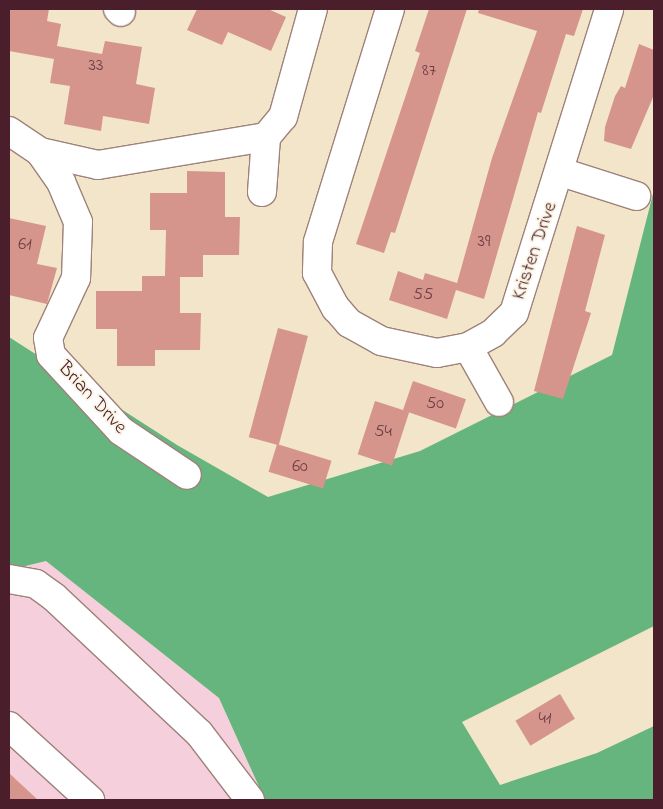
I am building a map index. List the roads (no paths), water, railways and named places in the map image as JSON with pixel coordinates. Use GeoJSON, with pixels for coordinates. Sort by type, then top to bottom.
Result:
{"type":"FeatureCollection","features":[{"type":"Feature","properties":{"kind":"street"},"geometry":{"type":"LineString","coordinates":[[262,192],[266,137],[283,117],[313,9]]}},
{"type":"Feature","properties":{"kind":"street","name":"Kristen Drive"},"geometry":{"type":"LineString","coordinates":[[390,9],[318,242],[317,273],[336,308],[350,323],[381,341],[424,352],[468,347],[493,333],[514,313],[561,172],[609,9]]}},
{"type":"Feature","properties":{"kind":"street","name":"Brian Drive"},"geometry":{"type":"LineString","coordinates":[[9,131],[40,152],[98,165],[266,137]]}},
{"type":"Feature","properties":{"kind":"street","name":"Brian Drive"},"geometry":{"type":"LineString","coordinates":[[40,152],[74,208],[79,237],[76,278],[48,338],[51,355],[121,431],[187,475]]}},
{"type":"Feature","properties":{"kind":"street"},"geometry":{"type":"LineString","coordinates":[[74,208],[98,165]]}},
{"type":"Feature","properties":{"kind":"street"},"geometry":{"type":"LineString","coordinates":[[561,172],[636,196]]}},
{"type":"Feature","properties":{"kind":"street"},"geometry":{"type":"LineString","coordinates":[[468,347],[498,402]]}},
{"type":"Feature","properties":{"kind":"street"},"geometry":{"type":"LineString","coordinates":[[9,579],[36,584],[54,597],[199,734],[250,800]]}},
{"type":"Feature","properties":{"kind":"street"},"geometry":{"type":"LineString","coordinates":[[9,726],[90,800]]}}]}
